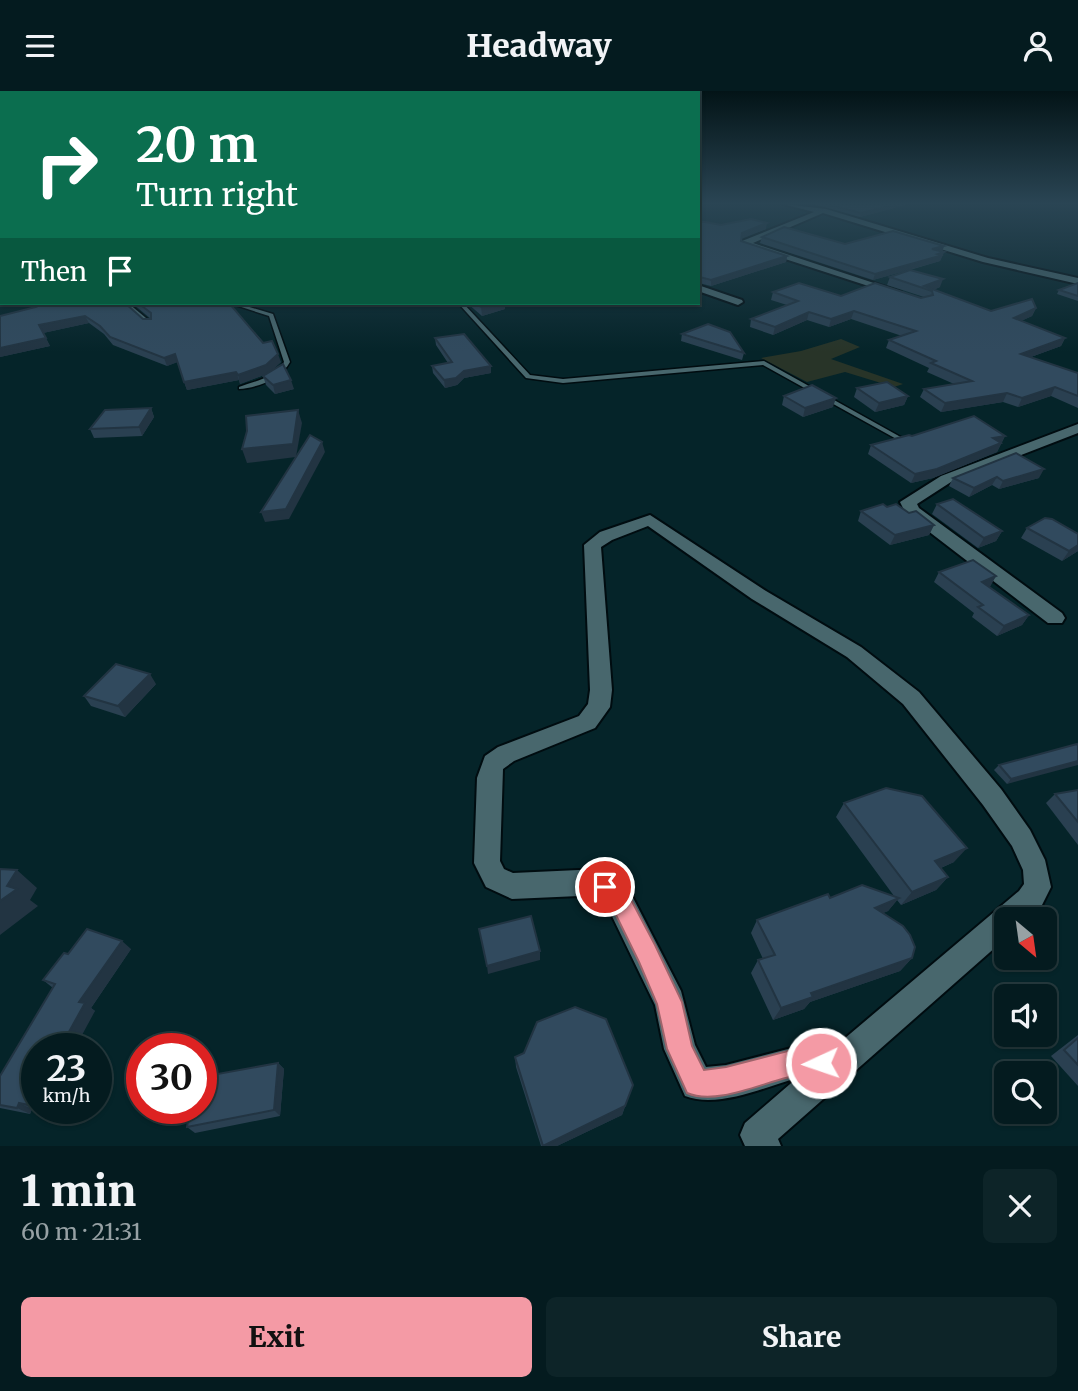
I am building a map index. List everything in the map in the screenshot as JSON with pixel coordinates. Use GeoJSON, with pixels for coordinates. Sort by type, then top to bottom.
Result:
{"type":"FeatureCollection","features":[{"type":"Feature","properties":{"kind":"street"},"geometry":{"type":"LineString","coordinates":[[776,253],[901,294]]}},
{"type":"Feature","properties":{"kind":"street"},"geometry":{"type":"LineString","coordinates":[[963,253],[1078,281]]}},
{"type":"Feature","properties":{"kind":"street"},"geometry":{"type":"LineString","coordinates":[[700,289],[738,302]]}},
{"type":"Feature","properties":{"kind":"street"},"geometry":{"type":"LineString","coordinates":[[1055,618],[912,511],[908,502],[946,479],[1078,428]]}},
{"type":"Feature","properties":{"kind":"street"},"geometry":{"type":"LineString","coordinates":[[835,1067],[807,1060],[726,1080],[697,1084],[680,1049],[670,1002],[620,899],[605,887],[579,883],[512,886],[495,879],[487,863],[489,778],[493,763],[506,754],[587,722],[598,707],[601,690],[593,545],[606,536],[650,520],[759,595],[854,652],[911,698],[992,797],[1021,838],[1036,869],[1038,887],[1022,907]]}},
{"type":"Feature","properties":{"kind":"street"},"geometry":{"type":"LineString","coordinates":[[764,1146],[757,1135],[994,930]]}},
{"type":"Feature","properties":{"kind":"lane"},"geometry":{"type":"LineString","coordinates":[[127,305],[150,324]]}},
{"type":"Feature","properties":{"kind":"lane"},"geometry":{"type":"LineString","coordinates":[[237,305],[271,316],[287,362],[285,368],[276,374],[241,388]]}},
{"type":"Feature","properties":{"kind":"lane"},"geometry":{"type":"LineString","coordinates":[[462,305],[528,377],[563,381],[748,362],[764,363],[902,440]]}},
{"type":"Feature","properties":{"kind":"green space"},"geometry":{"type":"Polygon","coordinates":[[[841,339],[860,347],[831,359],[903,384],[894,387],[845,372],[807,382],[761,358],[801,351],[841,339]]]}},
{"type":"Feature","properties":{"kind":"building"},"geometry":{"type":"Polygon","coordinates":[[[700,253],[779,253],[787,256],[711,280],[700,277],[700,253]]]}},
{"type":"Feature","properties":{"kind":"building"},"geometry":{"type":"Polygon","coordinates":[[[812,253],[943,255],[875,274],[812,253]]]}},
{"type":"Feature","properties":{"kind":"building"},"geometry":{"type":"Polygon","coordinates":[[[910,270],[943,279],[924,286],[991,311],[1032,299],[1036,308],[1014,318],[1065,338],[1021,354],[1078,373],[1078,396],[1055,387],[1022,398],[1007,393],[945,403],[924,389],[972,381],[889,340],[916,331],[854,311],[831,319],[809,312],[775,327],[751,319],[798,301],[773,292],[799,283],[841,296],[875,283],[921,298],[933,295],[932,291],[890,277],[910,270]]]}},
{"type":"Feature","properties":{"kind":"building"},"geometry":{"type":"Polygon","coordinates":[[[1078,283],[1078,296],[1059,290],[1078,283]]]}},
{"type":"Feature","properties":{"kind":"building"},"geometry":{"type":"Polygon","coordinates":[[[34,305],[127,305],[143,319],[151,319],[151,313],[141,305],[231,305],[263,343],[272,341],[278,354],[266,365],[238,375],[236,372],[184,382],[175,354],[164,358],[110,337],[85,316],[39,325],[46,338],[0,348],[0,316],[36,307],[34,305]]]}},
{"type":"Feature","properties":{"kind":"building"},"geometry":{"type":"Polygon","coordinates":[[[708,324],[730,332],[744,353],[682,334],[708,324]]]}},
{"type":"Feature","properties":{"kind":"building"},"geometry":{"type":"Polygon","coordinates":[[[464,334],[491,366],[464,371],[456,378],[444,380],[432,366],[452,362],[435,338],[464,334]]]}},
{"type":"Feature","properties":{"kind":"building"},"geometry":{"type":"Polygon","coordinates":[[[283,364],[291,380],[273,385],[263,376],[283,364]]]}},
{"type":"Feature","properties":{"kind":"building"},"geometry":{"type":"Polygon","coordinates":[[[887,382],[908,396],[879,403],[857,388],[887,382]]]}},
{"type":"Feature","properties":{"kind":"building"},"geometry":{"type":"Polygon","coordinates":[[[812,385],[836,398],[805,408],[784,396],[812,385]]]}},
{"type":"Feature","properties":{"kind":"building"},"geometry":{"type":"Polygon","coordinates":[[[151,408],[139,427],[90,429],[105,410],[151,408]]]}},
{"type":"Feature","properties":{"kind":"building"},"geometry":{"type":"Polygon","coordinates":[[[298,410],[293,444],[242,449],[247,431],[246,416],[298,410]]]}},
{"type":"Feature","properties":{"kind":"building"},"geometry":{"type":"Polygon","coordinates":[[[974,416],[1005,436],[993,438],[1001,443],[937,469],[915,474],[871,445],[912,436],[974,416]]]}},
{"type":"Feature","properties":{"kind":"building"},"geometry":{"type":"Polygon","coordinates":[[[310,435],[322,442],[286,509],[261,512],[310,435]]]}},
{"type":"Feature","properties":{"kind":"building"},"geometry":{"type":"Polygon","coordinates":[[[1016,453],[1044,469],[1003,481],[997,477],[974,488],[953,478],[1016,453]]]}},
{"type":"Feature","properties":{"kind":"building"},"geometry":{"type":"Polygon","coordinates":[[[953,499],[1002,531],[984,538],[937,504],[953,499]]]}},
{"type":"Feature","properties":{"kind":"building"},"geometry":{"type":"Polygon","coordinates":[[[883,504],[887,507],[896,504],[909,513],[916,511],[934,525],[895,535],[861,511],[883,504]]]}},
{"type":"Feature","properties":{"kind":"building"},"geometry":{"type":"Polygon","coordinates":[[[1045,518],[1052,519],[1078,534],[1078,545],[1069,551],[1027,528],[1045,518]]]}},
{"type":"Feature","properties":{"kind":"building"},"geometry":{"type":"Polygon","coordinates":[[[973,560],[996,576],[982,582],[1029,615],[1004,626],[978,607],[983,605],[939,572],[973,560]]]}},
{"type":"Feature","properties":{"kind":"building"},"geometry":{"type":"Polygon","coordinates":[[[116,664],[150,674],[118,706],[84,696],[116,664]]]}},
{"type":"Feature","properties":{"kind":"building"},"geometry":{"type":"Polygon","coordinates":[[[1077,744],[1078,761],[1011,779],[999,765],[1077,744]]]}},
{"type":"Feature","properties":{"kind":"building"},"geometry":{"type":"Polygon","coordinates":[[[886,788],[922,796],[967,848],[935,861],[948,877],[912,892],[844,803],[886,788]]]}},
{"type":"Feature","properties":{"kind":"building"},"geometry":{"type":"Polygon","coordinates":[[[1078,790],[1078,822],[1055,794],[1078,790]]]}},
{"type":"Feature","properties":{"kind":"building"},"geometry":{"type":"Polygon","coordinates":[[[0,869],[17,870],[7,886],[17,889],[0,901],[0,869]]]}},
{"type":"Feature","properties":{"kind":"building"},"geometry":{"type":"Polygon","coordinates":[[[862,885],[899,898],[875,908],[903,926],[910,935],[915,947],[912,958],[811,993],[813,997],[781,1008],[758,960],[775,955],[757,920],[828,894],[830,898],[862,885]]]}},
{"type":"Feature","properties":{"kind":"building"},"geometry":{"type":"Polygon","coordinates":[[[531,916],[540,951],[487,966],[479,929],[531,916]]]}},
{"type":"Feature","properties":{"kind":"building"},"geometry":{"type":"Polygon","coordinates":[[[87,929],[122,941],[79,1002],[85,1003],[68,1033],[26,1033],[55,984],[43,980],[64,953],[68,954],[87,929]]]}},
{"type":"Feature","properties":{"kind":"building"},"geometry":{"type":"Polygon","coordinates":[[[575,1007],[606,1019],[633,1085],[625,1106],[543,1146],[515,1057],[524,1053],[537,1022],[575,1007]]]}},
{"type":"Feature","properties":{"kind":"building"},"geometry":{"type":"Polygon","coordinates":[[[1078,1038],[1078,1065],[1064,1050],[1078,1038]]]}},
{"type":"Feature","properties":{"kind":"building"},"geometry":{"type":"Polygon","coordinates":[[[21,1041],[21,1103],[17,1108],[0,1105],[0,1076],[21,1041]]]}},
{"type":"Feature","properties":{"kind":"building"},"geometry":{"type":"Polygon","coordinates":[[[278,1063],[274,1110],[217,1121],[217,1074],[278,1063]]]}},
{"type":"Feature","properties":{"kind":"route"},"geometry":{"type":"LineString","coordinates":[[605,887],[620,899],[670,1002],[680,1049],[697,1084],[726,1080],[807,1060],[821,1063]]}}]}
